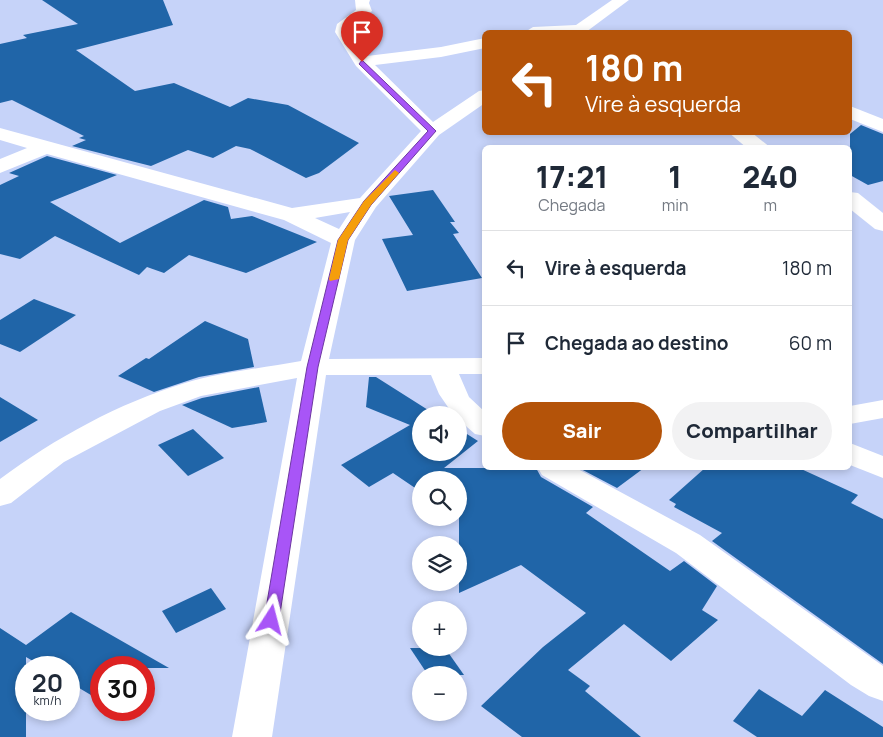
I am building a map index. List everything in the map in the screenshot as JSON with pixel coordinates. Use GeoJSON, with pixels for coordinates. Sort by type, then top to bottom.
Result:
{"type":"FeatureCollection","features":[{"type":"Feature","properties":{"kind":"street"},"geometry":{"type":"LineString","coordinates":[[363,0],[361,2],[364,11],[343,27],[343,32],[362,62],[432,131]]}},
{"type":"Feature","properties":{"kind":"street"},"geometry":{"type":"LineString","coordinates":[[579,30],[622,0]]}},
{"type":"Feature","properties":{"kind":"street"},"geometry":{"type":"LineString","coordinates":[[362,62],[441,52],[482,44]]}},
{"type":"Feature","properties":{"kind":"street"},"geometry":{"type":"LineString","coordinates":[[252,737],[313,367],[343,240],[367,203],[432,131],[482,97]]}},
{"type":"Feature","properties":{"kind":"street"},"geometry":{"type":"LineString","coordinates":[[852,113],[883,126]]}},
{"type":"Feature","properties":{"kind":"street"},"geometry":{"type":"LineString","coordinates":[[0,134],[292,215],[343,240]]}},
{"type":"Feature","properties":{"kind":"street"},"geometry":{"type":"LineString","coordinates":[[742,135],[756,145]]}},
{"type":"Feature","properties":{"kind":"street"},"geometry":{"type":"LineString","coordinates":[[0,167],[44,147]]}},
{"type":"Feature","properties":{"kind":"street"},"geometry":{"type":"LineString","coordinates":[[852,200],[883,224]]}},
{"type":"Feature","properties":{"kind":"street"},"geometry":{"type":"LineString","coordinates":[[292,215],[367,203]]}},
{"type":"Feature","properties":{"kind":"street"},"geometry":{"type":"LineString","coordinates":[[442,366],[453,397],[469,416],[482,425]]}},
{"type":"Feature","properties":{"kind":"street"},"geometry":{"type":"LineString","coordinates":[[0,495],[53,455],[150,405],[195,389],[313,367],[482,366]]}},
{"type":"Feature","properties":{"kind":"street"},"geometry":{"type":"LineString","coordinates":[[852,415],[883,409]]}},
{"type":"Feature","properties":{"kind":"street"},"geometry":{"type":"LineString","coordinates":[[852,454],[883,468]]}},
{"type":"Feature","properties":{"kind":"street"},"geometry":{"type":"LineString","coordinates":[[557,470],[688,544],[883,686]]}},
{"type":"Feature","properties":{"kind":"building"},"geometry":{"type":"Polygon","coordinates":[[[42,0],[163,0],[173,25],[76,50],[135,91],[174,83],[230,107],[248,98],[288,105],[359,143],[319,173],[306,178],[250,149],[236,146],[213,158],[188,150],[151,166],[72,146],[86,140],[79,138],[84,136],[12,100],[0,103],[0,44],[27,38],[23,35],[78,24],[42,0]]]}},
{"type":"Feature","properties":{"kind":"building"},"geometry":{"type":"Polygon","coordinates":[[[861,125],[883,134],[883,181],[868,185],[852,176],[852,145],[850,145],[850,135],[852,135],[852,132],[861,125]]]}},
{"type":"Feature","properties":{"kind":"building"},"geometry":{"type":"Polygon","coordinates":[[[47,156],[117,175],[50,202],[120,243],[204,200],[228,207],[231,219],[252,216],[317,242],[246,273],[189,255],[164,273],[147,267],[139,275],[55,236],[20,259],[0,254],[0,185],[19,176],[9,173],[47,156]]]}},
{"type":"Feature","properties":{"kind":"building"},"geometry":{"type":"Polygon","coordinates":[[[433,190],[455,222],[450,222],[459,233],[453,234],[482,278],[407,291],[382,239],[413,235],[389,196],[433,190]]]}},
{"type":"Feature","properties":{"kind":"building"},"geometry":{"type":"Polygon","coordinates":[[[34,299],[76,315],[20,352],[0,344],[0,320],[34,299]]]}},
{"type":"Feature","properties":{"kind":"building"},"geometry":{"type":"Polygon","coordinates":[[[205,321],[248,339],[254,367],[199,377],[154,392],[118,376],[146,358],[149,359],[205,321]]]}},
{"type":"Feature","properties":{"kind":"building"},"geometry":{"type":"Polygon","coordinates":[[[369,377],[376,377],[422,406],[412,406],[412,461],[453,461],[444,468],[537,470],[541,477],[593,507],[586,513],[670,571],[684,561],[717,586],[702,610],[718,620],[671,661],[624,624],[568,670],[590,686],[585,691],[641,737],[522,737],[481,706],[543,647],[586,613],[521,565],[467,589],[467,536],[459,536],[459,526],[467,526],[467,471],[412,471],[412,486],[393,473],[369,487],[341,465],[410,425],[366,407],[369,377]]]}},
{"type":"Feature","properties":{"kind":"building"},"geometry":{"type":"Polygon","coordinates":[[[259,387],[267,422],[232,428],[182,405],[202,398],[259,387]]]}},
{"type":"Feature","properties":{"kind":"building"},"geometry":{"type":"Polygon","coordinates":[[[0,397],[38,420],[0,442],[0,397]]]}},
{"type":"Feature","properties":{"kind":"building"},"geometry":{"type":"Polygon","coordinates":[[[193,429],[224,458],[188,476],[158,445],[193,429]]]}},
{"type":"Feature","properties":{"kind":"building"},"geometry":{"type":"Polygon","coordinates":[[[467,434],[478,441],[467,450],[467,434]]]}},
{"type":"Feature","properties":{"kind":"building"},"geometry":{"type":"Polygon","coordinates":[[[583,470],[641,470],[617,488],[583,470]]]}},
{"type":"Feature","properties":{"kind":"building"},"geometry":{"type":"Polygon","coordinates":[[[703,470],[803,470],[858,495],[851,503],[883,519],[883,664],[712,541],[722,533],[674,507],[676,504],[669,500],[703,470]]]}},
{"type":"Feature","properties":{"kind":"building"},"geometry":{"type":"Polygon","coordinates":[[[211,588],[226,609],[176,633],[162,611],[211,588]]]}},
{"type":"Feature","properties":{"kind":"building"},"geometry":{"type":"Polygon","coordinates":[[[71,612],[148,656],[90,656],[90,694],[80,689],[80,656],[15,656],[15,721],[26,721],[26,737],[0,737],[0,628],[26,645],[71,612]]]}},
{"type":"Feature","properties":{"kind":"building"},"geometry":{"type":"Polygon","coordinates":[[[415,656],[451,656],[458,666],[422,666],[415,656]]]}},
{"type":"Feature","properties":{"kind":"building"},"geometry":{"type":"Polygon","coordinates":[[[155,660],[169,668],[155,668],[155,660]]]}},
{"type":"Feature","properties":{"kind":"building"},"geometry":{"type":"Polygon","coordinates":[[[759,689],[802,716],[825,690],[883,727],[883,737],[757,737],[733,721],[759,689]]]}},
{"type":"Feature","properties":{"kind":"slow traffic"},"geometry":{"type":"LineString","coordinates":[[334,279],[343,240],[367,203],[395,173]]}},
{"type":"Feature","properties":{"kind":"route"},"geometry":{"type":"LineString","coordinates":[[271,620],[313,367],[343,240],[367,203],[432,131],[362,62]]}}]}
